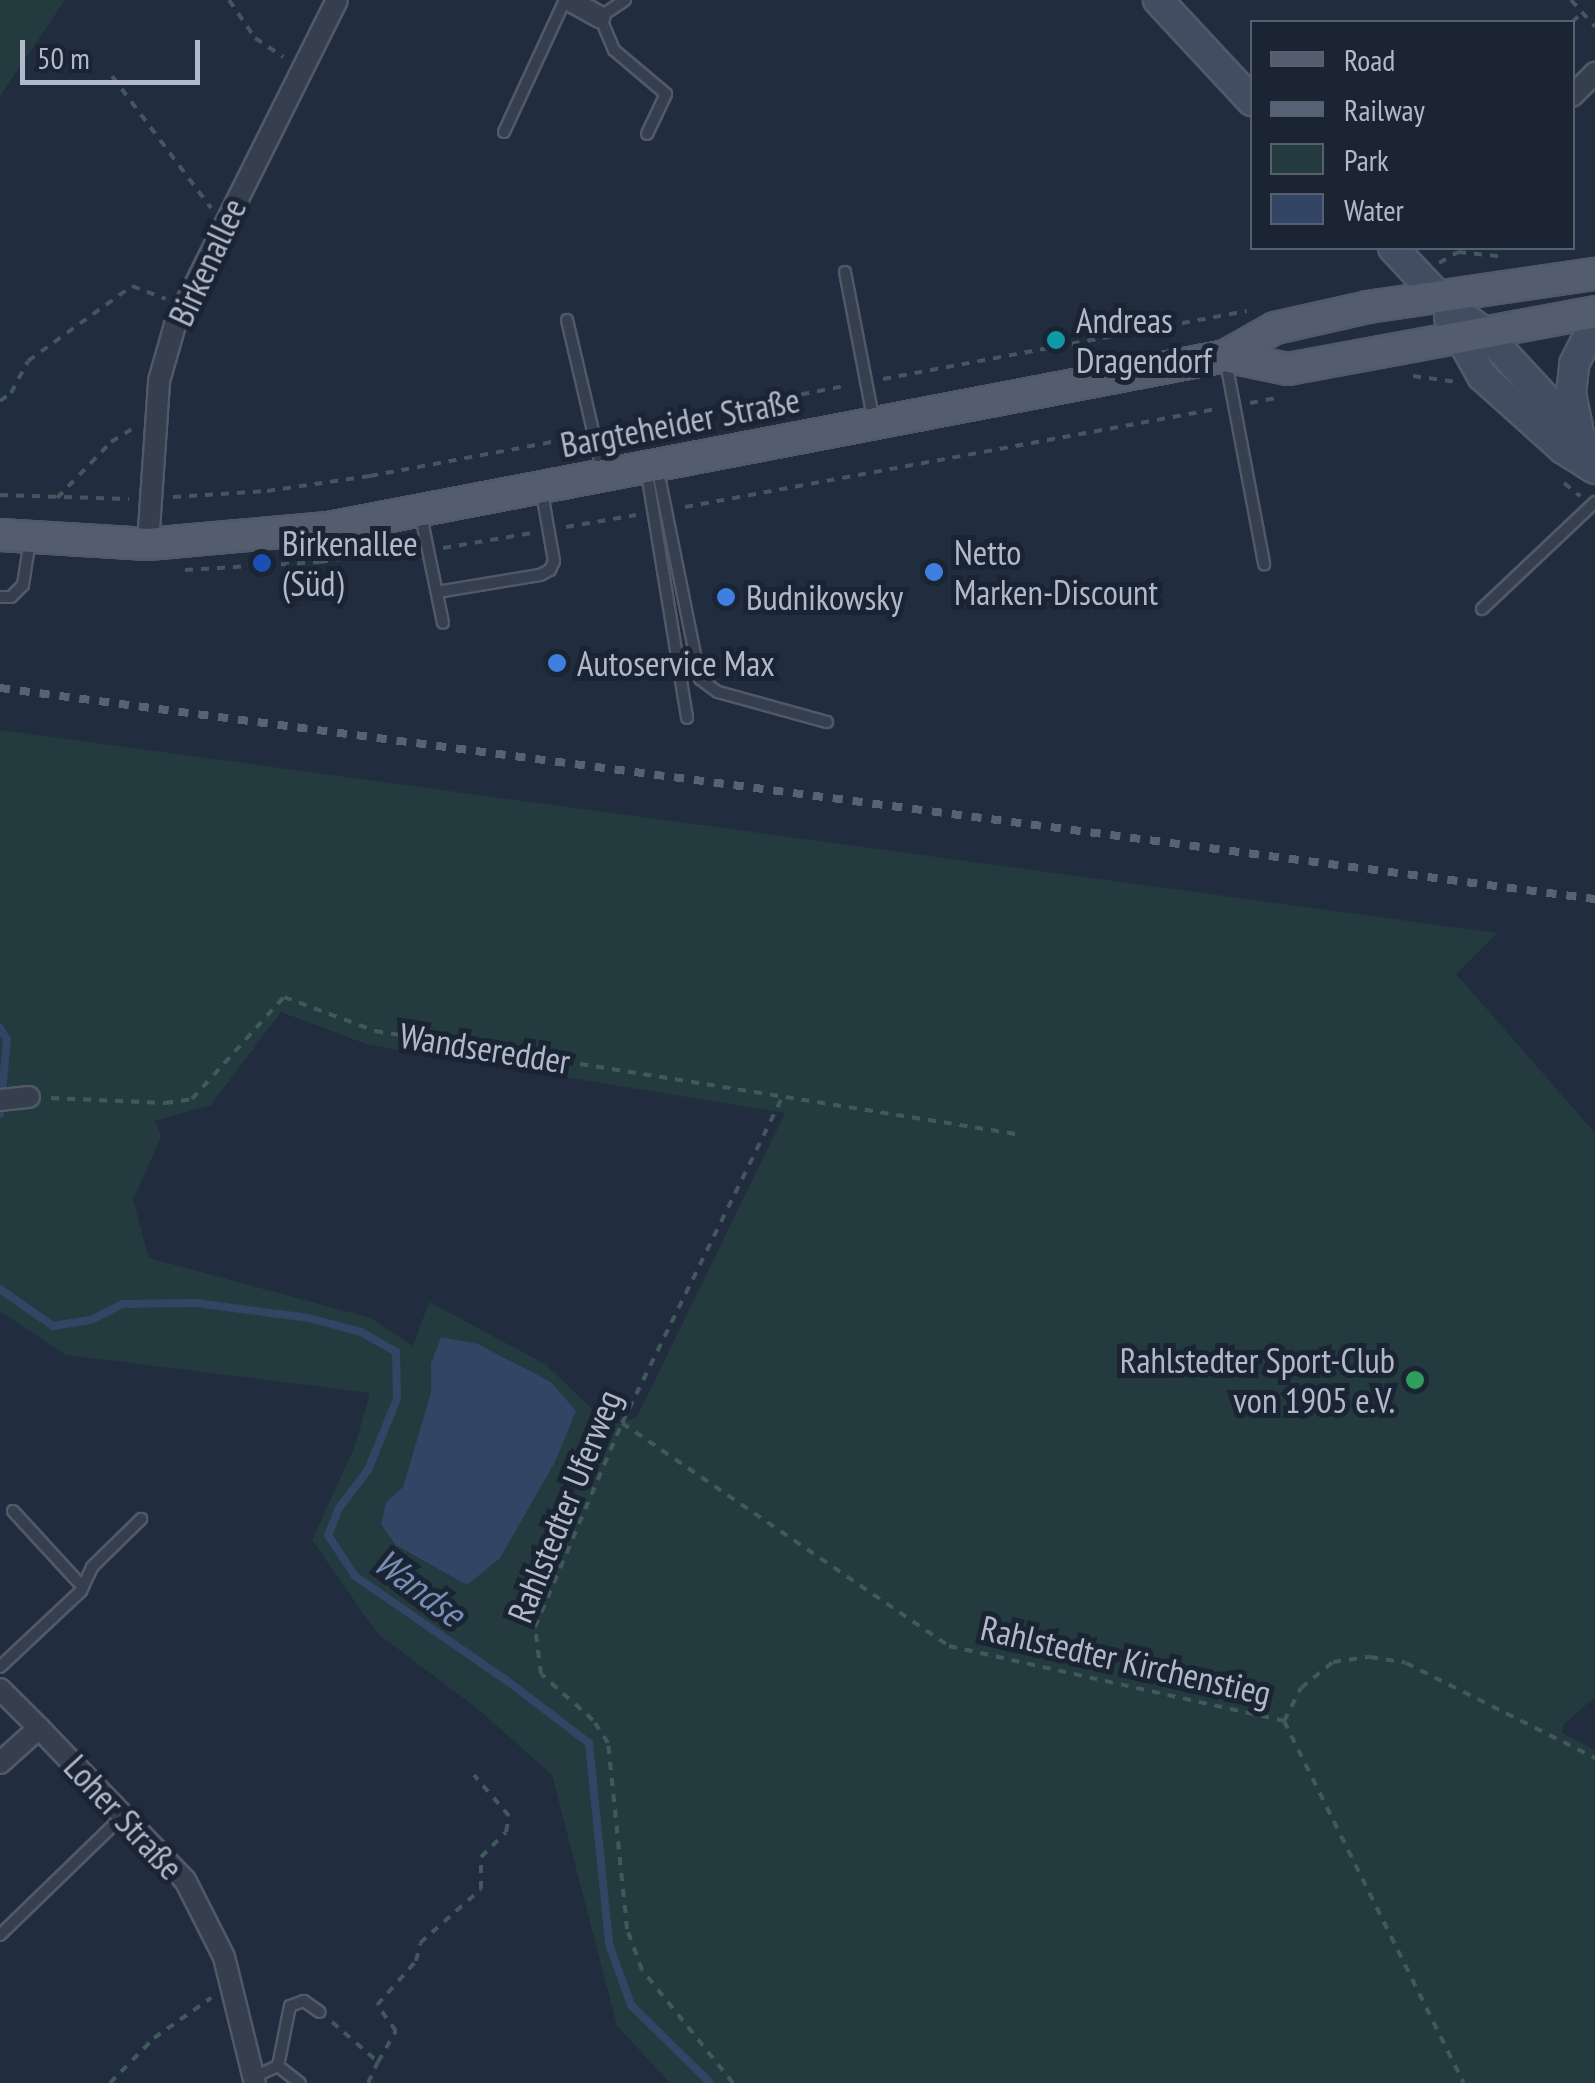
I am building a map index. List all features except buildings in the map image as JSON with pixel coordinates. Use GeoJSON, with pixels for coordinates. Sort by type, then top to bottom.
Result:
{"type":"FeatureCollection","features":[{"type":"Feature","properties":{"kind":"main road"},"geometry":{"type":"LineString","coordinates":[[1158,0],[1250,99]]}},
{"type":"Feature","properties":{"kind":"main road"},"geometry":{"type":"LineString","coordinates":[[1395,250],[1473,336],[1588,442]]}},
{"type":"Feature","properties":{"kind":"main road","name":"Bargteheider Straße"},"geometry":{"type":"LineString","coordinates":[[0,535],[148,544],[328,528],[1225,356],[1275,328],[1595,274]]}},
{"type":"Feature","properties":{"kind":"main road","name":"Bargteheider Straße"},"geometry":{"type":"LineString","coordinates":[[1225,356],[1288,369],[1595,312]]}},
{"type":"Feature","properties":{"kind":"main road"},"geometry":{"type":"LineString","coordinates":[[1588,442],[1571,396],[1574,364],[1595,323]]}},
{"type":"Feature","properties":{"kind":"main road"},"geometry":{"type":"LineString","coordinates":[[1473,336],[1482,376],[1563,449],[1595,468]]}},
{"type":"Feature","properties":{"kind":"street","name":"Birkenallee"},"geometry":{"type":"LineString","coordinates":[[148,544],[159,381],[184,306],[337,0]]}},
{"type":"Feature","properties":{"kind":"street"},"geometry":{"type":"LineString","coordinates":[[567,0],[600,16]]}},
{"type":"Feature","properties":{"kind":"street"},"geometry":{"type":"LineString","coordinates":[[1575,93],[1595,73]]}},
{"type":"Feature","properties":{"kind":"street"},"geometry":{"type":"LineString","coordinates":[[0,1100],[29,1097]]}},
{"type":"Feature","properties":{"kind":"street","name":"Loher Straße"},"geometry":{"type":"LineString","coordinates":[[0,1689],[185,1880],[224,1958],[254,2080]]}},
{"type":"Feature","properties":{"kind":"street","name":"Loher Straße"},"geometry":{"type":"LineString","coordinates":[[0,1762],[39,1728]]}},
{"type":"Feature","properties":{"kind":"lane"},"geometry":{"type":"LineString","coordinates":[[504,132],[567,0]]}},
{"type":"Feature","properties":{"kind":"lane"},"geometry":{"type":"LineString","coordinates":[[625,0],[600,16],[614,50],[666,94],[647,134]]}},
{"type":"Feature","properties":{"kind":"lane"},"geometry":{"type":"LineString","coordinates":[[845,272],[874,423]]}},
{"type":"Feature","properties":{"kind":"lane"},"geometry":{"type":"LineString","coordinates":[[567,320],[604,475]]}},
{"type":"Feature","properties":{"kind":"lane"},"geometry":{"type":"LineString","coordinates":[[1225,356],[1264,564]]}},
{"type":"Feature","properties":{"kind":"lane"},"geometry":{"type":"LineString","coordinates":[[651,466],[666,510],[700,678],[718,692],[828,722]]}},
{"type":"Feature","properties":{"kind":"lane"},"geometry":{"type":"LineString","coordinates":[[651,466],[653,512],[687,718]]}},
{"type":"Feature","properties":{"kind":"lane"},"geometry":{"type":"LineString","coordinates":[[437,592],[545,573],[554,561],[541,487]]}},
{"type":"Feature","properties":{"kind":"lane"},"geometry":{"type":"LineString","coordinates":[[1482,610],[1595,502]]}},
{"type":"Feature","properties":{"kind":"lane"},"geometry":{"type":"LineString","coordinates":[[420,510],[443,623]]}},
{"type":"Feature","properties":{"kind":"lane"},"geometry":{"type":"LineString","coordinates":[[0,596],[11,597],[23,585],[31,537]]}},
{"type":"Feature","properties":{"kind":"lane"},"geometry":{"type":"LineString","coordinates":[[13,1512],[83,1586]]}},
{"type":"Feature","properties":{"kind":"lane"},"geometry":{"type":"LineString","coordinates":[[0,1668],[83,1586],[92,1567],[141,1519]]}},
{"type":"Feature","properties":{"kind":"lane"},"geometry":{"type":"LineString","coordinates":[[0,1935],[123,1816]]}},
{"type":"Feature","properties":{"kind":"lane"},"geometry":{"type":"LineString","coordinates":[[254,2080],[278,2066],[290,2006],[304,2002],[320,2012]]}},
{"type":"Feature","properties":{"kind":"lane"},"geometry":{"type":"LineString","coordinates":[[278,2066],[300,2083]]}},
{"type":"Feature","properties":{"kind":"path"},"geometry":{"type":"LineString","coordinates":[[228,0],[255,38],[303,71]]}},
{"type":"Feature","properties":{"kind":"path"},"geometry":{"type":"LineString","coordinates":[[1571,0],[1595,27]]}},
{"type":"Feature","properties":{"kind":"path"},"geometry":{"type":"LineString","coordinates":[[1574,20],[1582,13]]}},
{"type":"Feature","properties":{"kind":"path"},"geometry":{"type":"LineString","coordinates":[[112,76],[224,226]]}},
{"type":"Feature","properties":{"kind":"path"},"geometry":{"type":"LineString","coordinates":[[1458,252],[1520,259]]}},
{"type":"Feature","properties":{"kind":"path"},"geometry":{"type":"LineString","coordinates":[[0,402],[10,393],[28,361],[132,286],[184,306]]}},
{"type":"Feature","properties":{"kind":"path"},"geometry":{"type":"LineString","coordinates":[[0,495],[151,498],[284,488],[1262,309]]}},
{"type":"Feature","properties":{"kind":"path"},"geometry":{"type":"LineString","coordinates":[[1402,377],[1418,375],[1458,382],[1470,379]]}},
{"type":"Feature","properties":{"kind":"path"},"geometry":{"type":"LineString","coordinates":[[666,510],[1292,394]]}},
{"type":"Feature","properties":{"kind":"path"},"geometry":{"type":"LineString","coordinates":[[57,498],[111,442],[156,413]]}},
{"type":"Feature","properties":{"kind":"path"},"geometry":{"type":"LineString","coordinates":[[175,570],[320,562],[653,512]]}},
{"type":"Feature","properties":{"kind":"path","name":"Wandseredder"},"geometry":{"type":"LineString","coordinates":[[29,1097],[165,1104],[192,1099],[284,997],[375,1030],[1016,1134]]}},
{"type":"Feature","properties":{"kind":"path","name":"Rahlstedter Uferweg"},"geometry":{"type":"LineString","coordinates":[[733,2083],[642,1970],[627,1928],[608,1742],[593,1720],[541,1674],[534,1648],[535,1626],[622,1423],[784,1096]]}},
{"type":"Feature","properties":{"kind":"path","name":"Rahlstedter Kirchenstieg"},"geometry":{"type":"LineString","coordinates":[[622,1423],[949,1646],[1284,1721],[1464,2083]]}},
{"type":"Feature","properties":{"kind":"path"},"geometry":{"type":"LineString","coordinates":[[1284,1721],[1301,1688],[1333,1662],[1370,1657],[1406,1662],[1595,1758]]}},
{"type":"Feature","properties":{"kind":"path"},"geometry":{"type":"LineString","coordinates":[[368,2083],[396,2030],[377,2006],[416,1961],[420,1943],[482,1888],[481,1857],[506,1832],[509,1816],[474,1775]]}},
{"type":"Feature","properties":{"kind":"path"},"geometry":{"type":"LineString","coordinates":[[110,2083],[154,2038],[231,1983]]}},
{"type":"Feature","properties":{"kind":"path"},"geometry":{"type":"LineString","coordinates":[[320,2012],[378,2062]]}},
{"type":"Feature","properties":{"kind":"green space"},"geometry":{"type":"Polygon","coordinates":[[[0,0],[65,0],[0,96],[0,0]]]}},
{"type":"Feature","properties":{"kind":"green space"},"geometry":{"type":"Polygon","coordinates":[[[0,730],[1497,933],[1456,974],[1595,1133],[1595,1697],[1564,1724],[1562,1733],[1595,1750],[1595,2083],[670,2083],[617,2026],[552,1775],[478,1709],[377,1633],[312,1540],[355,1446],[370,1393],[66,1355],[0,1311],[0,730]],[[281,1012],[211,1105],[155,1121],[161,1137],[133,1200],[149,1258],[371,1318],[413,1346],[429,1302],[545,1364],[610,1426],[637,1417],[785,1113],[369,1045],[281,1012]],[[478,1344],[431,1363],[431,1392],[403,1487],[386,1502],[381,1523],[394,1545],[467,1585],[530,1504],[555,1462],[575,1411],[551,1382],[478,1344]]]}},
{"type":"Feature","properties":{"kind":"water"},"geometry":{"type":"Polygon","coordinates":[[[441,1337],[478,1344],[551,1382],[576,1411],[555,1462],[500,1558],[467,1585],[395,1545],[381,1524],[386,1502],[403,1487],[431,1392],[431,1363],[441,1337]]]}},
{"type":"Feature","properties":{"kind":"waterway","name":"Wandse"},"geometry":{"type":"LineString","coordinates":[[0,1028],[7,1039],[0,1114]]}},
{"type":"Feature","properties":{"kind":"waterway","name":"Wandse"},"geometry":{"type":"LineString","coordinates":[[0,1289],[53,1326],[91,1320],[123,1304],[196,1303],[309,1318],[361,1332],[396,1352],[397,1399],[368,1470],[339,1508],[328,1535],[355,1576],[506,1680],[589,1743],[609,1944],[631,2005],[710,2083]]}},
{"type":"Feature","properties":{"kind":"railway"},"geometry":{"type":"LineString","coordinates":[[0,688],[1595,899]]}},
{"type":"Feature","properties":{"kind":"place","name":"Andreas Dragendorf"},"geometry":{"type":"Point","coordinates":[1056,340]}},
{"type":"Feature","properties":{"kind":"place","name":"Birkenallee (Süd)"},"geometry":{"type":"Point","coordinates":[262,563]}},
{"type":"Feature","properties":{"kind":"place","name":"Netto Marken-Discount"},"geometry":{"type":"Point","coordinates":[934,572]}},
{"type":"Feature","properties":{"kind":"place","name":"Budnikowsky"},"geometry":{"type":"Point","coordinates":[726,597]}},
{"type":"Feature","properties":{"kind":"place","name":"Autoservice Max"},"geometry":{"type":"Point","coordinates":[557,663]}},
{"type":"Feature","properties":{"kind":"place","name":"Rahlstedter Sport-Club von 1905 e.V."},"geometry":{"type":"Point","coordinates":[1415,1380]}}]}
